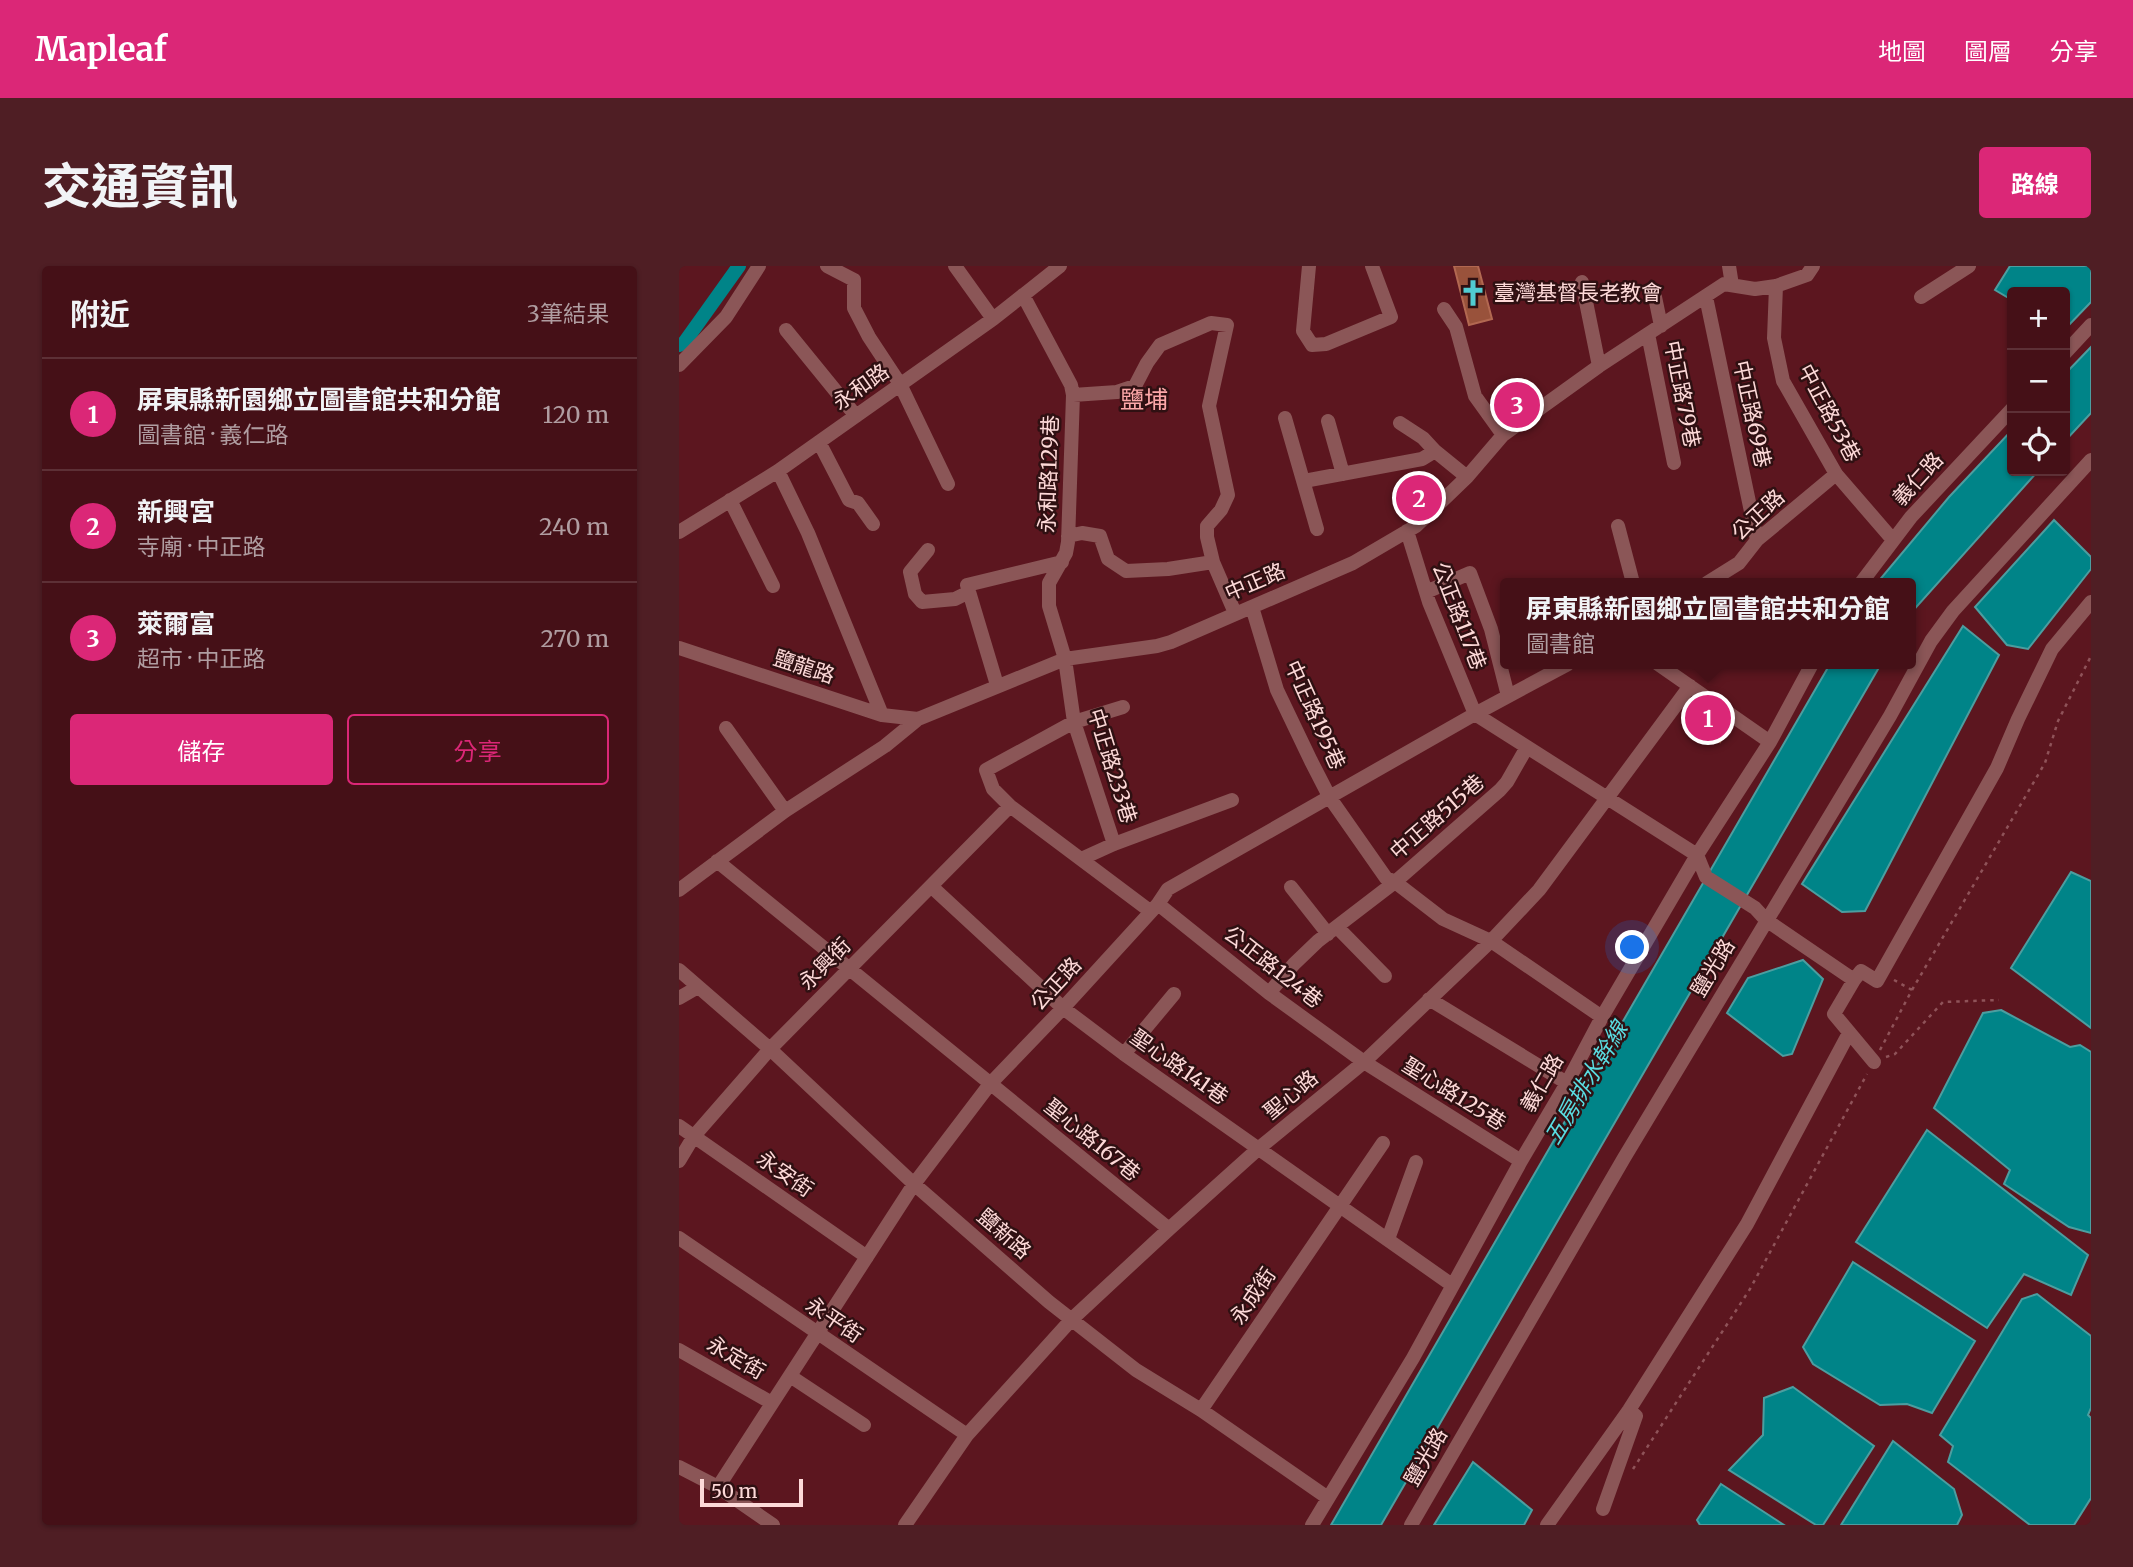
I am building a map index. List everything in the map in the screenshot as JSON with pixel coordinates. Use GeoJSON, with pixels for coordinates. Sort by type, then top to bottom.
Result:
{"type":"FeatureCollection","features":[{"type":"Feature","properties":{"kind":"street"},"geometry":{"type":"LineString","coordinates":[[679,365],[726,317],[759,266]]}},
{"type":"Feature","properties":{"kind":"street"},"geometry":{"type":"LineString","coordinates":[[827,266],[854,280],[854,308],[869,337],[900,384],[948,484]]}},
{"type":"Feature","properties":{"kind":"street"},"geometry":{"type":"LineString","coordinates":[[955,266],[993,319]]}},
{"type":"Feature","properties":{"kind":"street","name":"永和路"},"geometry":{"type":"LineString","coordinates":[[679,532],[778,471],[993,319],[1060,266]]}},
{"type":"Feature","properties":{"kind":"street"},"geometry":{"type":"LineString","coordinates":[[1309,266],[1303,331],[1312,345],[1326,344],[1391,317],[1372,266]]}},
{"type":"Feature","properties":{"kind":"street"},"geometry":{"type":"LineString","coordinates":[[1728,266],[1733,285]]}},
{"type":"Feature","properties":{"kind":"street","name":"中正路"},"geometry":{"type":"LineString","coordinates":[[679,890],[785,811],[885,746],[918,719],[1065,659],[1171,642],[1353,563],[1416,526],[1467,477],[1503,435],[1599,366],[1724,284],[1755,289],[1776,286],[1807,275],[1813,266]]}},
{"type":"Feature","properties":{"kind":"street"},"geometry":{"type":"LineString","coordinates":[[1921,297],[1969,266]]}},
{"type":"Feature","properties":{"kind":"street"},"geometry":{"type":"LineString","coordinates":[[1582,282],[1599,366]]}},
{"type":"Feature","properties":{"kind":"street","name":"中正路53巷"},"geometry":{"type":"LineString","coordinates":[[1776,286],[1775,338],[1783,381],[1836,474],[1893,540]]}},
{"type":"Feature","properties":{"kind":"street","name":"永和路129巷"},"geometry":{"type":"LineString","coordinates":[[1023,295],[1073,395],[1066,553],[1049,583],[1048,592],[1049,606],[1065,659]]}},
{"type":"Feature","properties":{"kind":"street"},"geometry":{"type":"LineString","coordinates":[[1655,297],[1661,326]]}},
{"type":"Feature","properties":{"kind":"street","name":"中正路69巷"},"geometry":{"type":"LineString","coordinates":[[1706,297],[1757,540]]}},
{"type":"Feature","properties":{"kind":"street"},"geometry":{"type":"LineString","coordinates":[[1444,309],[1456,327],[1475,396],[1503,435]]}},
{"type":"Feature","properties":{"kind":"street"},"geometry":{"type":"LineString","coordinates":[[1073,395],[1117,392],[1135,386],[1160,345],[1212,323],[1227,325],[1209,406],[1228,495],[1221,510],[1207,526],[1207,537],[1213,562],[1235,614]]}},
{"type":"Feature","properties":{"kind":"street"},"geometry":{"type":"LineString","coordinates":[[2068,350],[2091,325]]}},
{"type":"Feature","properties":{"kind":"street"},"geometry":{"type":"LineString","coordinates":[[786,330],[856,416]]}},
{"type":"Feature","properties":{"kind":"street","name":"中正路79巷"},"geometry":{"type":"LineString","coordinates":[[1648,334],[1674,463]]}},
{"type":"Feature","properties":{"kind":"street","name":"義仁路"},"geometry":{"type":"LineString","coordinates":[[1865,578],[1911,517],[2008,413]]}},
{"type":"Feature","properties":{"kind":"street"},"geometry":{"type":"LineString","coordinates":[[1285,418],[1317,529]]}},
{"type":"Feature","properties":{"kind":"street"},"geometry":{"type":"LineString","coordinates":[[1328,421],[1343,474]]}},
{"type":"Feature","properties":{"kind":"street"},"geometry":{"type":"LineString","coordinates":[[1401,423],[1423,438],[1467,477]]}},
{"type":"Feature","properties":{"kind":"street"},"geometry":{"type":"LineString","coordinates":[[818,442],[849,500],[858,503],[873,524]]}},
{"type":"Feature","properties":{"kind":"street"},"geometry":{"type":"LineString","coordinates":[[1304,481],[1422,459],[1435,451]]}},
{"type":"Feature","properties":{"kind":"street","name":"鹽光路"},"geometry":{"type":"LineString","coordinates":[[1916,668],[1931,641],[1953,611],[2091,460]]}},
{"type":"Feature","properties":{"kind":"street"},"geometry":{"type":"LineString","coordinates":[[778,471],[808,533],[882,715]]}},
{"type":"Feature","properties":{"kind":"street","name":"公正路"},"geometry":{"type":"LineString","coordinates":[[1715,578],[1739,562],[1757,540],[1836,474]]}},
{"type":"Feature","properties":{"kind":"street"},"geometry":{"type":"LineString","coordinates":[[730,500],[773,586]]}},
{"type":"Feature","properties":{"kind":"street"},"geometry":{"type":"LineString","coordinates":[[1618,526],[1630,578]]}},
{"type":"Feature","properties":{"kind":"street","name":"公正路117巷"},"geometry":{"type":"LineString","coordinates":[[1407,531],[1426,592],[1475,714]]}},
{"type":"Feature","properties":{"kind":"street"},"geometry":{"type":"LineString","coordinates":[[1068,536],[1082,533],[1100,536],[1108,559],[1126,570],[1168,569],[1213,562]]}},
{"type":"Feature","properties":{"kind":"street"},"geometry":{"type":"LineString","coordinates":[[928,550],[910,572],[915,594],[922,602],[955,599],[969,592]]}},
{"type":"Feature","properties":{"kind":"street"},"geometry":{"type":"LineString","coordinates":[[997,685],[967,586],[1062,562]]}},
{"type":"Feature","properties":{"kind":"street"},"geometry":{"type":"LineString","coordinates":[[1426,592],[1470,573],[1491,629],[1500,664]]}},
{"type":"Feature","properties":{"kind":"street"},"geometry":{"type":"LineString","coordinates":[[1874,1062],[1834,1014],[1861,971],[1877,981],[1997,768],[2052,649],[2091,602]]}},
{"type":"Feature","properties":{"kind":"street","name":"中正路195巷"},"geometry":{"type":"LineString","coordinates":[[1252,607],[1277,690],[1329,798],[1386,878],[1443,919],[1491,941],[1602,1017]]}},
{"type":"Feature","properties":{"kind":"street","name":"鹽龍路"},"geometry":{"type":"LineString","coordinates":[[679,648],[882,715],[918,719]]}},
{"type":"Feature","properties":{"kind":"street","name":"中正路233巷"},"geometry":{"type":"LineString","coordinates":[[1065,659],[1074,722],[1114,844]]}},
{"type":"Feature","properties":{"kind":"street"},"geometry":{"type":"LineString","coordinates":[[1501,669],[1508,696]]}},
{"type":"Feature","properties":{"kind":"street","name":"公正路"},"geometry":{"type":"LineString","coordinates":[[718,1487],[914,1184],[990,1084],[1063,1008],[1168,890],[1559,669]]}},
{"type":"Feature","properties":{"kind":"street"},"geometry":{"type":"LineString","coordinates":[[1665,669],[1770,742]]}},
{"type":"Feature","properties":{"kind":"street","name":"義仁路"},"geometry":{"type":"LineString","coordinates":[[1312,1525],[1413,1358],[1602,1017],[1697,855],[1770,742],[1809,669]]}},
{"type":"Feature","properties":{"kind":"street","name":"鹽光路"},"geometry":{"type":"LineString","coordinates":[[1411,1525],[1617,1170],[1916,669]]}},
{"type":"Feature","properties":{"kind":"street","name":"聖心路"},"geometry":{"type":"LineString","coordinates":[[905,1525],[967,1435],[1072,1320],[1258,1149],[1364,1062],[1491,941],[1539,890],[1690,686]]}},
{"type":"Feature","properties":{"kind":"street"},"geometry":{"type":"LineString","coordinates":[[1074,722],[1123,707]]}},
{"type":"Feature","properties":{"kind":"street"},"geometry":{"type":"LineString","coordinates":[[1475,714],[1697,855],[1706,877],[1755,908],[1766,920],[1854,980]]}},
{"type":"Feature","properties":{"kind":"street","name":"公正路124巷"},"geometry":{"type":"LineString","coordinates":[[1074,722],[986,770],[993,789],[1010,806],[1081,859],[1154,908],[1364,1062]]}},
{"type":"Feature","properties":{"kind":"street"},"geometry":{"type":"LineString","coordinates":[[726,728],[785,811]]}},
{"type":"Feature","properties":{"kind":"street","name":"中正路515巷"},"geometry":{"type":"LineString","coordinates":[[1269,993],[1294,964],[1332,930],[1395,882],[1500,790],[1527,747]]}},
{"type":"Feature","properties":{"kind":"street","name":"中正路233巷"},"geometry":{"type":"LineString","coordinates":[[1081,859],[1232,800]]}},
{"type":"Feature","properties":{"kind":"street","name":"永興街"},"geometry":{"type":"LineString","coordinates":[[679,1161],[694,1136],[770,1049],[1010,806]]}},
{"type":"Feature","properties":{"kind":"street","name":"聖心路167巷"},"geometry":{"type":"LineString","coordinates":[[717,861],[1168,1229]]}},
{"type":"Feature","properties":{"kind":"street","name":"聖心路141巷"},"geometry":{"type":"LineString","coordinates":[[932,887],[1063,1008],[1124,1054],[1453,1285]]}},
{"type":"Feature","properties":{"kind":"street"},"geometry":{"type":"LineString","coordinates":[[1291,887],[1332,930],[1385,975]]}},
{"type":"Feature","properties":{"kind":"street","name":"鹽新路"},"geometry":{"type":"LineString","coordinates":[[679,970],[770,1049],[914,1184],[1049,1302],[1136,1370],[1201,1410],[1328,1498]]}},
{"type":"Feature","properties":{"kind":"street"},"geometry":{"type":"LineString","coordinates":[[679,998],[698,986]]}},
{"type":"Feature","properties":{"kind":"street"},"geometry":{"type":"LineString","coordinates":[[1124,1054],[1174,994]]}},
{"type":"Feature","properties":{"kind":"street"},"geometry":{"type":"LineString","coordinates":[[1429,999],[1567,1083]]}},
{"type":"Feature","properties":{"kind":"street"},"geometry":{"type":"LineString","coordinates":[[1547,1525],[1629,1409],[1747,1224],[1849,1033]]}},
{"type":"Feature","properties":{"kind":"street","name":"聖心路125巷"},"geometry":{"type":"LineString","coordinates":[[1364,1062],[1521,1161]]}},
{"type":"Feature","properties":{"kind":"street","name":"永安街"},"geometry":{"type":"LineString","coordinates":[[679,1126],[867,1257]]}},
{"type":"Feature","properties":{"kind":"street","name":"永成街"},"geometry":{"type":"LineString","coordinates":[[1201,1410],[1383,1143]]}},
{"type":"Feature","properties":{"kind":"street"},"geometry":{"type":"LineString","coordinates":[[1388,1239],[1416,1163]]}},
{"type":"Feature","properties":{"kind":"street","name":"永平街"},"geometry":{"type":"LineString","coordinates":[[679,1238],[967,1435]]}},
{"type":"Feature","properties":{"kind":"street","name":"永定街"},"geometry":{"type":"LineString","coordinates":[[679,1350],[772,1403]]}},
{"type":"Feature","properties":{"kind":"street"},"geometry":{"type":"LineString","coordinates":[[790,1376],[864,1425]]}},
{"type":"Feature","properties":{"kind":"street"},"geometry":{"type":"LineString","coordinates":[[1603,1509],[1636,1416],[1629,1409]]}},
{"type":"Feature","properties":{"kind":"street"},"geometry":{"type":"LineString","coordinates":[[679,1467],[718,1487],[773,1525]]}},
{"type":"Feature","properties":{"kind":"path"},"geometry":{"type":"LineString","coordinates":[[1633,1469],[1750,1289],[1912,990],[2045,764],[2058,721],[2091,656]]}},
{"type":"Feature","properties":{"kind":"path"},"geometry":{"type":"LineString","coordinates":[[1881,973],[1912,990]]}},
{"type":"Feature","properties":{"kind":"path"},"geometry":{"type":"LineString","coordinates":[[1874,1062],[1895,1054],[1943,1002],[1999,1000]]}},
{"type":"Feature","properties":{"kind":"water"},"geometry":{"type":"Polygon","coordinates":[[[2010,266],[2091,266],[2091,302],[2070,324],[2070,287],[2007,287],[2007,297],[1995,290],[2010,266]]]}},
{"type":"Feature","properties":{"kind":"water"},"geometry":{"type":"Polygon","coordinates":[[[2091,347],[2091,413],[2070,436],[2070,413],[2070,369],[2091,347]]]}},
{"type":"Feature","properties":{"kind":"water"},"geometry":{"type":"Polygon","coordinates":[[[2007,435],[2007,476],[2034,476],[1916,607],[1916,578],[1881,578],[1949,497],[2007,435]]]}},
{"type":"Feature","properties":{"kind":"water"},"geometry":{"type":"Polygon","coordinates":[[[2054,520],[2091,557],[2091,569],[2028,649],[2007,645],[1975,607],[2054,520]]]}},
{"type":"Feature","properties":{"kind":"water"},"geometry":{"type":"Polygon","coordinates":[[[1963,626],[1999,655],[1865,911],[1842,912],[1802,884],[1963,626]]]}},
{"type":"Feature","properties":{"kind":"water"},"geometry":{"type":"Polygon","coordinates":[[[1827,669],[1878,669],[1381,1525],[1331,1525],[1827,669]]]}},
{"type":"Feature","properties":{"kind":"water"},"geometry":{"type":"Polygon","coordinates":[[[2071,872],[2091,881],[2091,1028],[2011,968],[2071,872]]]}},
{"type":"Feature","properties":{"kind":"water"},"geometry":{"type":"Polygon","coordinates":[[[1803,960],[1823,979],[1792,1054],[1783,1056],[1727,1013],[1748,978],[1803,960]]]}},
{"type":"Feature","properties":{"kind":"water"},"geometry":{"type":"Polygon","coordinates":[[[2001,1010],[2070,1047],[2080,1045],[2091,1052],[2091,1233],[2069,1227],[2004,1184],[2010,1170],[1934,1108],[1983,1013],[2001,1010]]]}},
{"type":"Feature","properties":{"kind":"water"},"geometry":{"type":"Polygon","coordinates":[[[1927,1130],[2088,1255],[2071,1295],[2024,1274],[1987,1328],[1856,1242],[1927,1130]]]}},
{"type":"Feature","properties":{"kind":"water"},"geometry":{"type":"Polygon","coordinates":[[[1853,1262],[1975,1341],[1932,1413],[1907,1404],[1880,1405],[1813,1364],[1803,1347],[1853,1262]]]}},
{"type":"Feature","properties":{"kind":"water"},"geometry":{"type":"Polygon","coordinates":[[[2037,1294],[2091,1336],[2091,1408],[2088,1415],[2091,1418],[2091,1498],[2074,1525],[2030,1525],[1948,1462],[1953,1446],[1940,1435],[2022,1299],[2037,1294]]]}},
{"type":"Feature","properties":{"kind":"water"},"geometry":{"type":"Polygon","coordinates":[[[1793,1387],[1874,1446],[1823,1525],[1816,1525],[1729,1470],[1763,1435],[1764,1398],[1793,1387]]]}},
{"type":"Feature","properties":{"kind":"water"},"geometry":{"type":"Polygon","coordinates":[[[1893,1441],[1954,1489],[1962,1515],[1957,1525],[1841,1525],[1893,1441]]]}},
{"type":"Feature","properties":{"kind":"water"},"geometry":{"type":"Polygon","coordinates":[[[1473,1462],[1532,1510],[1524,1525],[1434,1525],[1473,1462]]]}},
{"type":"Feature","properties":{"kind":"water"},"geometry":{"type":"Polygon","coordinates":[[[1721,1484],[1784,1525],[1700,1525],[1697,1520],[1721,1484]]]}},
{"type":"Feature","properties":{"kind":"building","name":"臺灣基督長老教會"},"geometry":{"type":"Polygon","coordinates":[[[1454,266],[1478,266],[1492,319],[1469,325],[1454,266]]]}},
{"type":"Feature","properties":{"kind":"building"},"geometry":{"type":"Polygon","coordinates":[[[1420,482],[1436,501],[1419,515],[1403,496],[1420,482]]]}},
{"type":"Feature","properties":{"kind":"building"},"geometry":{"type":"Polygon","coordinates":[[[1705,710],[1730,727],[1720,742],[1709,734],[1705,741],[1691,731],[1705,710]]]}},
{"type":"Feature","properties":{"kind":"waterway"},"geometry":{"type":"LineString","coordinates":[[679,345],[684,343],[739,266]]}},
{"type":"Feature","properties":{"kind":"place","name":"臺灣基督長老教會"},"geometry":{"type":"Point","coordinates":[1473,293]}},
{"type":"Feature","properties":{"kind":"place","name":"萊爾富"},"geometry":{"type":"Point","coordinates":[1517,405]}},
{"type":"Feature","properties":{"kind":"place","name":"新興宮"},"geometry":{"type":"Point","coordinates":[1419,498]}},
{"type":"Feature","properties":{"kind":"place","name":"屏東縣新園鄉立圖書館共和分館"},"geometry":{"type":"Point","coordinates":[1708,718]}},
{"type":"Feature","properties":{"kind":"district","name":"鹽埔"},"geometry":{"type":"Point","coordinates":[1144,400]}},
{"type":"Feature","properties":{"kind":"water label","name":"五房排水幹線"},"geometry":{"type":"Point","coordinates":[1586,1083]}}]}
